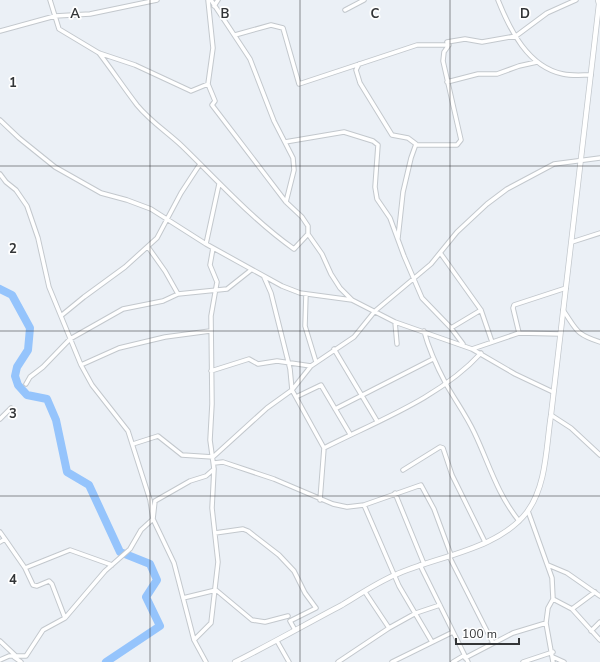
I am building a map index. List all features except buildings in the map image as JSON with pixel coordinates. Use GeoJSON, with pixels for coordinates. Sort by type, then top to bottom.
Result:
{"type":"FeatureCollection","features":[{"type":"Feature","properties":{"kind":"street"},"geometry":{"type":"LineString","coordinates":[[50,0],[59,29],[99,53],[135,65],[191,92],[208,84]]}},
{"type":"Feature","properties":{"kind":"street"},"geometry":{"type":"LineString","coordinates":[[0,31],[55,16],[90,14],[157,0]]}},
{"type":"Feature","properties":{"kind":"street"},"geometry":{"type":"LineString","coordinates":[[208,0],[213,48],[208,84],[215,101],[212,105],[286,202],[302,216],[308,226],[308,234],[322,254],[331,274],[340,288],[352,300]]}},
{"type":"Feature","properties":{"kind":"street"},"geometry":{"type":"LineString","coordinates":[[211,0],[235,35],[254,67],[265,100],[294,163],[286,202]]}},
{"type":"Feature","properties":{"kind":"street"},"geometry":{"type":"LineString","coordinates":[[214,6],[218,0]]}},
{"type":"Feature","properties":{"kind":"street"},"geometry":{"type":"LineString","coordinates":[[345,10],[364,0]]}},
{"type":"Feature","properties":{"kind":"street"},"geometry":{"type":"LineString","coordinates":[[498,0],[523,48],[537,62],[563,74],[590,75]]}},
{"type":"Feature","properties":{"kind":"street"},"geometry":{"type":"LineString","coordinates":[[416,146],[457,145],[460,142],[443,58],[444,52],[448,45],[447,42],[457,39],[465,39],[482,42],[516,36],[547,13],[576,0]]}},
{"type":"Feature","properties":{"kind":"street"},"geometry":{"type":"LineString","coordinates":[[235,662],[277,641],[394,575],[450,556],[500,535],[519,521],[528,511],[542,478],[551,415],[599,4],[598,0]]}},
{"type":"Feature","properties":{"kind":"street"},"geometry":{"type":"LineString","coordinates":[[235,35],[272,25],[283,28],[299,84],[417,45],[448,45]]}},
{"type":"Feature","properties":{"kind":"street"},"geometry":{"type":"LineString","coordinates":[[99,53],[137,105],[152,122],[181,145],[219,184],[268,228],[294,249],[308,234]]}},
{"type":"Feature","properties":{"kind":"street"},"geometry":{"type":"LineString","coordinates":[[447,82],[478,74],[498,74],[519,66],[537,62]]}},
{"type":"Feature","properties":{"kind":"street"},"geometry":{"type":"LineString","coordinates":[[360,64],[356,70],[358,78],[392,135],[408,138],[415,142],[416,146]]}},
{"type":"Feature","properties":{"kind":"street"},"geometry":{"type":"LineString","coordinates":[[0,120],[19,138],[55,167],[101,194],[127,200],[151,209],[212,248],[290,290],[306,294],[352,300],[395,322],[463,345],[481,353],[516,374],[553,392]]}},
{"type":"Feature","properties":{"kind":"street"},"geometry":{"type":"LineString","coordinates":[[284,142],[344,132],[373,141],[378,145],[376,194],[390,218],[414,279],[425,302],[451,328],[463,345]]}},
{"type":"Feature","properties":{"kind":"street"},"geometry":{"type":"LineString","coordinates":[[398,240],[403,192],[411,158],[416,146]]}},
{"type":"Feature","properties":{"kind":"street"},"geometry":{"type":"LineString","coordinates":[[133,444],[158,436],[182,455],[213,458],[267,408],[292,390],[311,366],[334,349],[354,337],[375,311],[414,279],[441,254],[457,232],[487,204],[507,188],[554,164],[600,158]]}},
{"type":"Feature","properties":{"kind":"street"},"geometry":{"type":"LineString","coordinates":[[62,315],[125,267],[158,238],[181,193],[200,164]]}},
{"type":"Feature","properties":{"kind":"street"},"geometry":{"type":"LineString","coordinates":[[0,174],[6,182],[16,190],[27,206],[38,238],[49,287],[62,315],[81,365],[92,385],[124,423],[133,444],[150,500],[153,519],[174,563],[194,640],[206,662]]}},
{"type":"Feature","properties":{"kind":"street"},"geometry":{"type":"LineString","coordinates":[[206,244],[219,184]]}},
{"type":"Feature","properties":{"kind":"street"},"geometry":{"type":"LineString","coordinates":[[572,242],[600,233]]}},
{"type":"Feature","properties":{"kind":"street"},"geometry":{"type":"LineString","coordinates":[[148,247],[165,271],[178,294]]}},
{"type":"Feature","properties":{"kind":"street"},"geometry":{"type":"LineString","coordinates":[[194,640],[211,623],[216,590],[218,562],[212,500],[214,463],[210,440],[212,404],[210,331],[217,282],[210,265],[212,248]]}},
{"type":"Feature","properties":{"kind":"street"},"geometry":{"type":"LineString","coordinates":[[441,254],[481,310],[492,342]]}},
{"type":"Feature","properties":{"kind":"street"},"geometry":{"type":"LineString","coordinates":[[26,384],[30,377],[43,367],[70,339],[123,309],[163,301],[178,294],[227,289],[251,270]]}},
{"type":"Feature","properties":{"kind":"street"},"geometry":{"type":"LineString","coordinates":[[263,276],[271,293],[288,364],[292,390],[324,448],[320,500]]}},
{"type":"Feature","properties":{"kind":"street"},"geometry":{"type":"LineString","coordinates":[[519,333],[513,308],[514,305],[566,288]]}},
{"type":"Feature","properties":{"kind":"street"},"geometry":{"type":"LineString","coordinates":[[306,294],[305,326],[316,362]]}},
{"type":"Feature","properties":{"kind":"street"},"geometry":{"type":"LineString","coordinates":[[451,328],[481,310]]}},
{"type":"Feature","properties":{"kind":"street"},"geometry":{"type":"LineString","coordinates":[[563,310],[577,332],[583,337],[600,342]]}},
{"type":"Feature","properties":{"kind":"street"},"geometry":{"type":"LineString","coordinates":[[395,322],[397,344]]}},
{"type":"Feature","properties":{"kind":"street"},"geometry":{"type":"LineString","coordinates":[[81,365],[120,348],[164,338],[210,331]]}},
{"type":"Feature","properties":{"kind":"street"},"geometry":{"type":"LineString","coordinates":[[424,331],[433,359],[473,430],[503,498],[519,521]]}},
{"type":"Feature","properties":{"kind":"street"},"geometry":{"type":"LineString","coordinates":[[472,349],[519,333],[560,334]]}},
{"type":"Feature","properties":{"kind":"street"},"geometry":{"type":"LineString","coordinates":[[334,349],[377,421]]}},
{"type":"Feature","properties":{"kind":"street"},"geometry":{"type":"LineString","coordinates":[[324,448],[424,398],[463,372],[481,353]]}},
{"type":"Feature","properties":{"kind":"street"},"geometry":{"type":"LineString","coordinates":[[211,371],[249,359],[258,364],[273,362],[311,366]]}},
{"type":"Feature","properties":{"kind":"street"},"geometry":{"type":"LineString","coordinates":[[335,409],[433,359]]}},
{"type":"Feature","properties":{"kind":"street"},"geometry":{"type":"LineString","coordinates":[[296,397],[321,385],[350,434]]}},
{"type":"Feature","properties":{"kind":"street"},"geometry":{"type":"LineString","coordinates":[[0,419],[11,408]]}},
{"type":"Feature","properties":{"kind":"street"},"geometry":{"type":"LineString","coordinates":[[551,415],[571,428],[600,455]]}},
{"type":"Feature","properties":{"kind":"street"},"geometry":{"type":"LineString","coordinates":[[403,470],[440,447],[443,448],[452,475],[485,542]]}},
{"type":"Feature","properties":{"kind":"street"},"geometry":{"type":"LineString","coordinates":[[214,463],[226,463],[274,479],[320,500],[347,507],[364,504],[395,493],[422,486],[434,510],[450,556],[493,643]]}},
{"type":"Feature","properties":{"kind":"street"},"geometry":{"type":"LineString","coordinates":[[0,660],[5,657],[28,655],[43,630],[65,618],[118,558],[130,549],[141,530],[153,519],[155,501],[190,481],[206,476],[214,469]]}},
{"type":"Feature","properties":{"kind":"street"},"geometry":{"type":"LineString","coordinates":[[395,493],[422,565],[465,659]]}},
{"type":"Feature","properties":{"kind":"street"},"geometry":{"type":"LineString","coordinates":[[364,504],[394,575],[432,642]]}},
{"type":"Feature","properties":{"kind":"street"},"geometry":{"type":"LineString","coordinates":[[528,511],[552,578],[553,599],[548,608],[546,623],[553,652],[553,662]]}},
{"type":"Feature","properties":{"kind":"street"},"geometry":{"type":"LineString","coordinates":[[216,533],[231,530],[247,530],[279,555],[294,571],[305,594],[316,608],[290,621],[295,630]]}},
{"type":"Feature","properties":{"kind":"street"},"geometry":{"type":"LineString","coordinates":[[0,532],[34,586],[49,582],[52,584],[65,618]]}},
{"type":"Feature","properties":{"kind":"street"},"geometry":{"type":"LineString","coordinates":[[0,542],[5,539]]}},
{"type":"Feature","properties":{"kind":"street"},"geometry":{"type":"LineString","coordinates":[[24,568],[70,550],[112,565]]}},
{"type":"Feature","properties":{"kind":"street"},"geometry":{"type":"LineString","coordinates":[[548,565],[568,572],[600,596]]}},
{"type":"Feature","properties":{"kind":"street"},"geometry":{"type":"LineString","coordinates":[[183,598],[216,590]]}},
{"type":"Feature","properties":{"kind":"street"},"geometry":{"type":"LineString","coordinates":[[216,590],[252,620],[265,622],[288,616]]}},
{"type":"Feature","properties":{"kind":"street"},"geometry":{"type":"LineString","coordinates":[[365,592],[389,628]]}},
{"type":"Feature","properties":{"kind":"street"},"geometry":{"type":"LineString","coordinates":[[572,609],[595,592]]}},
{"type":"Feature","properties":{"kind":"street"},"geometry":{"type":"LineString","coordinates":[[553,599],[572,609],[600,640]]}},
{"type":"Feature","properties":{"kind":"street"},"geometry":{"type":"LineString","coordinates":[[338,662],[389,628],[416,613],[440,605]]}},
{"type":"Feature","properties":{"kind":"street"},"geometry":{"type":"LineString","coordinates":[[591,631],[600,622]]}},
{"type":"Feature","properties":{"kind":"street"},"geometry":{"type":"LineString","coordinates":[[453,662],[465,659],[513,633],[546,623]]}},
{"type":"Feature","properties":{"kind":"street"},"geometry":{"type":"LineString","coordinates":[[392,662],[453,632]]}},
{"type":"Feature","properties":{"kind":"street"},"geometry":{"type":"LineString","coordinates":[[0,641],[21,662]]}},
{"type":"Feature","properties":{"kind":"street"},"geometry":{"type":"LineString","coordinates":[[277,641],[289,662]]}},
{"type":"Feature","properties":{"kind":"street"},"geometry":{"type":"LineString","coordinates":[[523,662],[553,652]]}},
{"type":"Feature","properties":{"kind":"street"},"geometry":{"type":"LineString","coordinates":[[553,657],[564,662]]}},
{"type":"Feature","properties":{"kind":"waterway"},"geometry":{"type":"LineString","coordinates":[[0,289],[12,295],[30,328],[28,350],[17,367],[15,376],[18,385],[27,395],[47,399],[56,420],[67,472],[89,485],[120,552],[150,564],[157,580],[146,597],[160,626],[106,662]]}}]}
